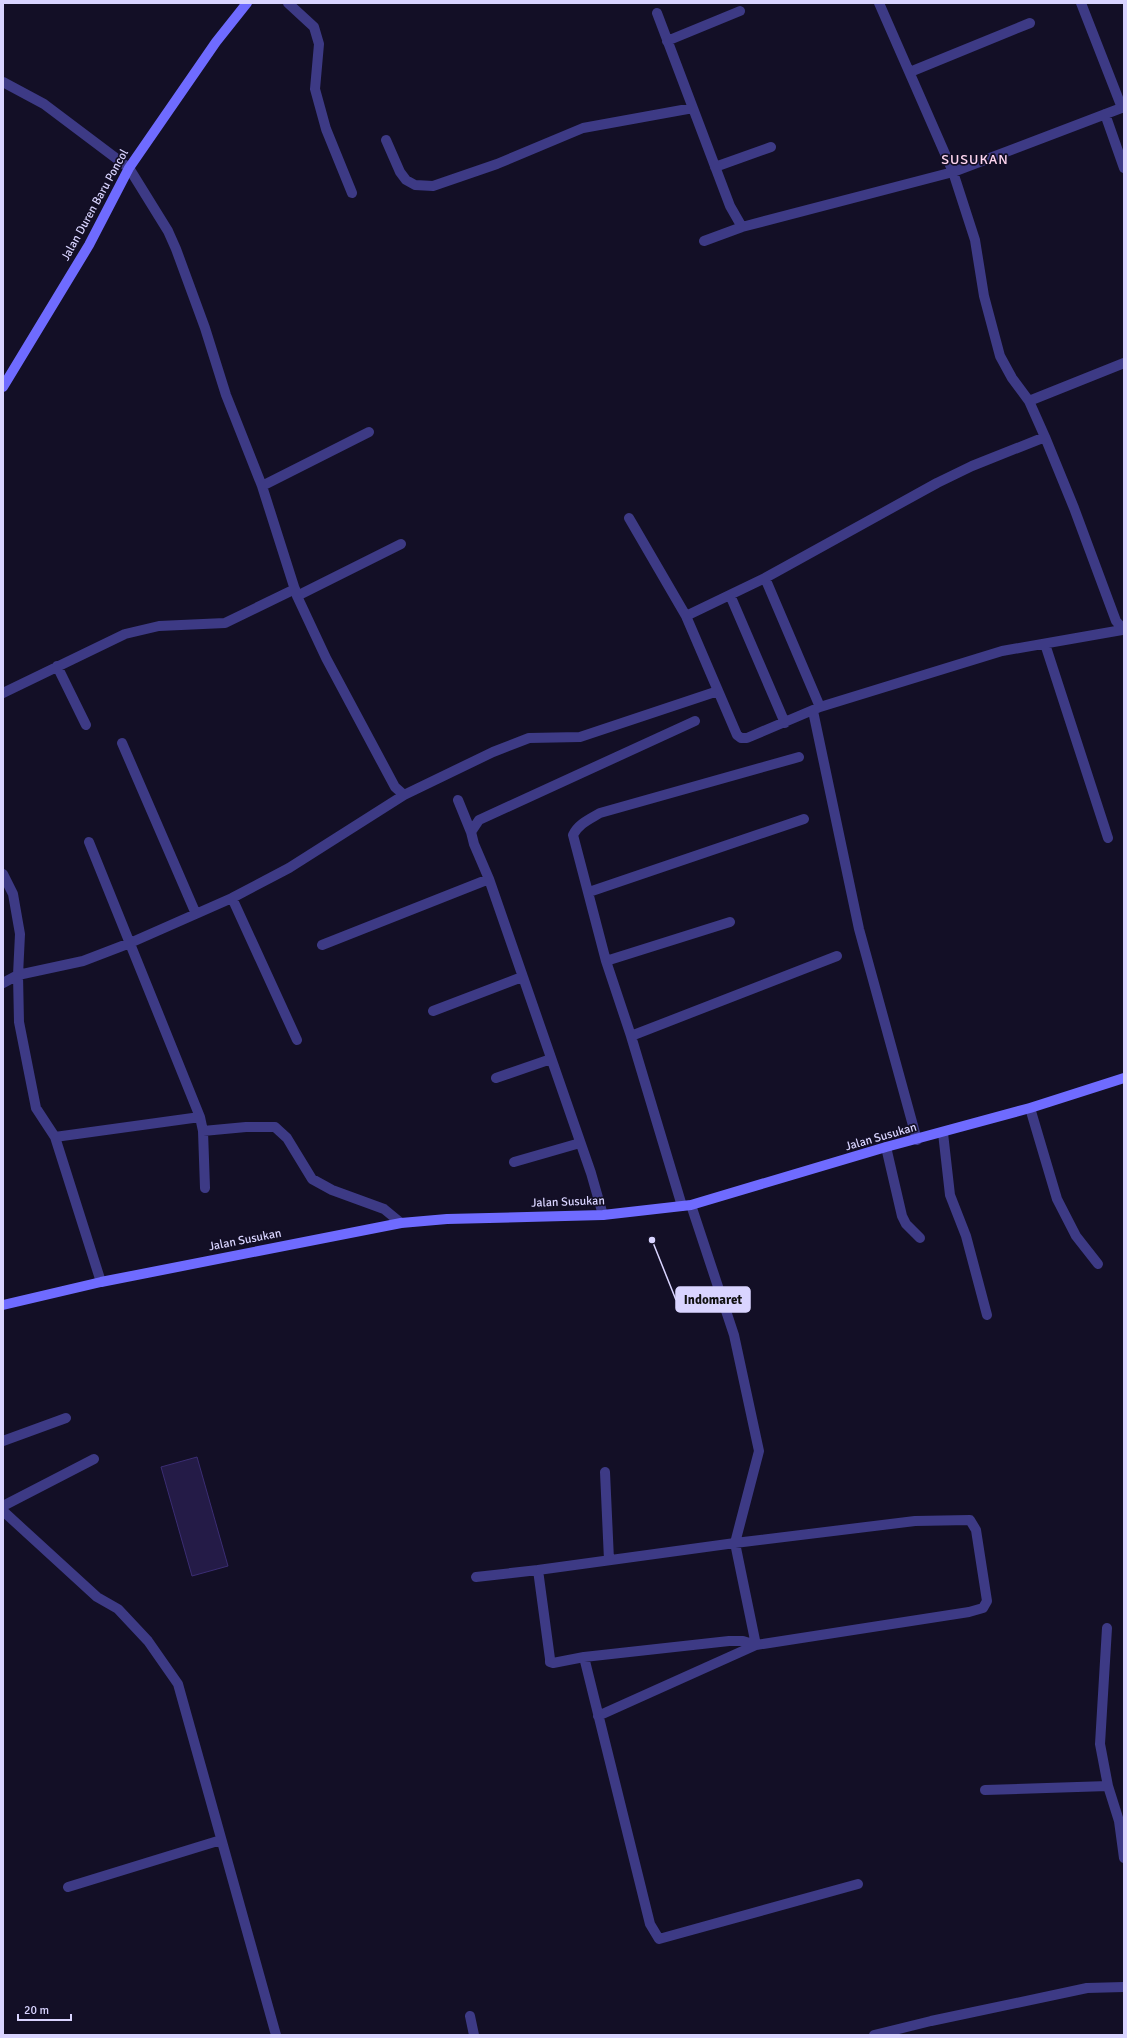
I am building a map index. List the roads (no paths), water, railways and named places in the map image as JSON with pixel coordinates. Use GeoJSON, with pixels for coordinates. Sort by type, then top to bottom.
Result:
{"type":"FeatureCollection","features":[{"type":"Feature","properties":{"kind":"street","name":"Jalan Duren Baru Poncol"},"geometry":{"type":"LineString","coordinates":[[3,387],[89,245],[129,168],[216,42],[247,3]]}},
{"type":"Feature","properties":{"kind":"street"},"geometry":{"type":"LineString","coordinates":[[288,3],[314,27],[319,44],[315,89],[326,129],[352,193]]}},
{"type":"Feature","properties":{"kind":"street"},"geometry":{"type":"LineString","coordinates":[[629,518],[686,616],[737,735],[741,738],[747,738],[816,709],[1002,651],[1123,630],[1116,621],[1074,508],[1029,401],[1012,378],[1000,356],[984,296],[975,240],[953,172],[879,3]]}},
{"type":"Feature","properties":{"kind":"street"},"geometry":{"type":"LineString","coordinates":[[704,241],[742,227],[953,172],[1123,107],[1080,3]]}},
{"type":"Feature","properties":{"kind":"street"},"geometry":{"type":"LineString","coordinates":[[667,41],[740,11]]}},
{"type":"Feature","properties":{"kind":"street"},"geometry":{"type":"LineString","coordinates":[[657,13],[730,206],[742,227]]}},
{"type":"Feature","properties":{"kind":"street"},"geometry":{"type":"LineString","coordinates":[[910,72],[1030,23]]}},
{"type":"Feature","properties":{"kind":"street"},"geometry":{"type":"LineString","coordinates":[[3,82],[44,104],[129,168],[168,231],[205,328],[226,395],[262,486],[296,592],[326,658],[395,787],[404,795]]}},
{"type":"Feature","properties":{"kind":"street"},"geometry":{"type":"LineString","coordinates":[[386,140],[400,172],[406,180],[415,185],[433,186],[497,164],[583,128],[693,108]]}},
{"type":"Feature","properties":{"kind":"street"},"geometry":{"type":"LineString","coordinates":[[1105,114],[1124,168]]}},
{"type":"Feature","properties":{"kind":"street"},"geometry":{"type":"LineString","coordinates":[[715,167],[771,147]]}},
{"type":"Feature","properties":{"kind":"street"},"geometry":{"type":"LineString","coordinates":[[1029,401],[1124,363]]}},
{"type":"Feature","properties":{"kind":"street"},"geometry":{"type":"LineString","coordinates":[[262,486],[370,432]]}},
{"type":"Feature","properties":{"kind":"street"},"geometry":{"type":"LineString","coordinates":[[686,616],[765,578],[936,483],[972,466],[1045,437]]}},
{"type":"Feature","properties":{"kind":"street"},"geometry":{"type":"LineString","coordinates":[[3,693],[125,634],[159,626],[225,623],[401,544]]}},
{"type":"Feature","properties":{"kind":"street"},"geometry":{"type":"LineString","coordinates":[[765,578],[816,709],[859,929],[917,1140]]}},
{"type":"Feature","properties":{"kind":"street"},"geometry":{"type":"LineString","coordinates":[[730,595],[785,723]]}},
{"type":"Feature","properties":{"kind":"street"},"geometry":{"type":"LineString","coordinates":[[1045,644],[1108,838]]}},
{"type":"Feature","properties":{"kind":"street"},"geometry":{"type":"LineString","coordinates":[[57,666],[86,725]]}},
{"type":"Feature","properties":{"kind":"street"},"geometry":{"type":"LineString","coordinates":[[3,983],[18,975],[83,961],[130,943],[232,898],[289,868],[404,795],[493,752],[529,738],[580,737],[718,691]]}},
{"type":"Feature","properties":{"kind":"street"},"geometry":{"type":"LineString","coordinates":[[471,832],[479,820],[695,721]]}},
{"type":"Feature","properties":{"kind":"street"},"geometry":{"type":"LineString","coordinates":[[122,743],[196,914]]}},
{"type":"Feature","properties":{"kind":"street"},"geometry":{"type":"LineString","coordinates":[[756,1645],[735,1543],[759,1451],[734,1335],[686,1206],[606,960],[573,835],[582,824],[600,813],[799,757]]}},
{"type":"Feature","properties":{"kind":"street"},"geometry":{"type":"LineString","coordinates":[[458,800],[489,879],[591,1173],[603,1215]]}},
{"type":"Feature","properties":{"kind":"street"},"geometry":{"type":"LineString","coordinates":[[589,892],[804,819]]}},
{"type":"Feature","properties":{"kind":"street"},"geometry":{"type":"LineString","coordinates":[[89,842],[200,1117],[203,1132],[205,1188]]}},
{"type":"Feature","properties":{"kind":"street"},"geometry":{"type":"LineString","coordinates":[[3,874],[13,894],[20,934],[18,975],[19,1022],[27,1070],[36,1108],[55,1137],[101,1282]]}},
{"type":"Feature","properties":{"kind":"street"},"geometry":{"type":"LineString","coordinates":[[322,945],[489,879]]}},
{"type":"Feature","properties":{"kind":"street"},"geometry":{"type":"LineString","coordinates":[[232,898],[297,1040]]}},
{"type":"Feature","properties":{"kind":"street"},"geometry":{"type":"LineString","coordinates":[[606,960],[730,922]]}},
{"type":"Feature","properties":{"kind":"street"},"geometry":{"type":"LineString","coordinates":[[631,1036],[837,956]]}},
{"type":"Feature","properties":{"kind":"street"},"geometry":{"type":"LineString","coordinates":[[433,1011],[522,976]]}},
{"type":"Feature","properties":{"kind":"street"},"geometry":{"type":"LineString","coordinates":[[496,1078],[551,1059]]}},
{"type":"Feature","properties":{"kind":"street","name":"Jalan Susukan"},"geometry":{"type":"LineString","coordinates":[[3,1305],[101,1282],[401,1223],[447,1219],[603,1215],[686,1206],[886,1147],[943,1133],[1030,1108],[1124,1078]]}},
{"type":"Feature","properties":{"kind":"street"},"geometry":{"type":"LineString","coordinates":[[1030,1108],[1057,1199],[1076,1236],[1098,1264]]}},
{"type":"Feature","properties":{"kind":"street"},"geometry":{"type":"LineString","coordinates":[[55,1137],[200,1117]]}},
{"type":"Feature","properties":{"kind":"street"},"geometry":{"type":"LineString","coordinates":[[203,1132],[253,1126],[275,1126],[287,1138],[312,1179],[332,1190],[384,1208],[401,1223]]}},
{"type":"Feature","properties":{"kind":"street"},"geometry":{"type":"LineString","coordinates":[[943,1133],[950,1195],[966,1236],[987,1315]]}},
{"type":"Feature","properties":{"kind":"street"},"geometry":{"type":"LineString","coordinates":[[514,1162],[580,1143]]}},
{"type":"Feature","properties":{"kind":"street"},"geometry":{"type":"LineString","coordinates":[[886,1147],[902,1216],[906,1224],[920,1238]]}},
{"type":"Feature","properties":{"kind":"street"},"geometry":{"type":"LineString","coordinates":[[3,1441],[66,1418]]}},
{"type":"Feature","properties":{"kind":"street"},"geometry":{"type":"LineString","coordinates":[[3,1506],[94,1460]]}},
{"type":"Feature","properties":{"kind":"street"},"geometry":{"type":"LineString","coordinates":[[605,1472],[609,1560]]}},
{"type":"Feature","properties":{"kind":"street"},"geometry":{"type":"LineString","coordinates":[[3,1511],[97,1597],[118,1609],[148,1641],[178,1684],[276,2035]]}},
{"type":"Feature","properties":{"kind":"street"},"geometry":{"type":"LineString","coordinates":[[476,1577],[915,1521],[970,1520],[976,1530],[987,1601],[983,1608],[961,1613],[756,1645],[598,1716]]}},
{"type":"Feature","properties":{"kind":"street"},"geometry":{"type":"LineString","coordinates":[[538,1570],[550,1662],[553,1663],[584,1657],[729,1641],[744,1641],[756,1645]]}},
{"type":"Feature","properties":{"kind":"street"},"geometry":{"type":"LineString","coordinates":[[1107,1628],[1100,1744],[1108,1786],[1119,1821],[1124,1858]]}},
{"type":"Feature","properties":{"kind":"street"},"geometry":{"type":"LineString","coordinates":[[584,1657],[650,1924],[659,1939],[858,1884]]}},
{"type":"Feature","properties":{"kind":"street"},"geometry":{"type":"LineString","coordinates":[[985,1790],[1108,1786]]}},
{"type":"Feature","properties":{"kind":"street"},"geometry":{"type":"LineString","coordinates":[[68,1887],[221,1840]]}},
{"type":"Feature","properties":{"kind":"street"},"geometry":{"type":"LineString","coordinates":[[874,2035],[931,2021],[1087,1988],[1124,1987]]}},
{"type":"Feature","properties":{"kind":"street"},"geometry":{"type":"LineString","coordinates":[[470,2016],[474,2035]]}},
{"type":"Feature","properties":{"kind":"place","name":"Indomaret"},"geometry":{"type":"Point","coordinates":[652,1240]}},
{"type":"Feature","properties":{"kind":"district","name":"SUSUKAN"},"geometry":{"type":"Point","coordinates":[975,159]}}]}
